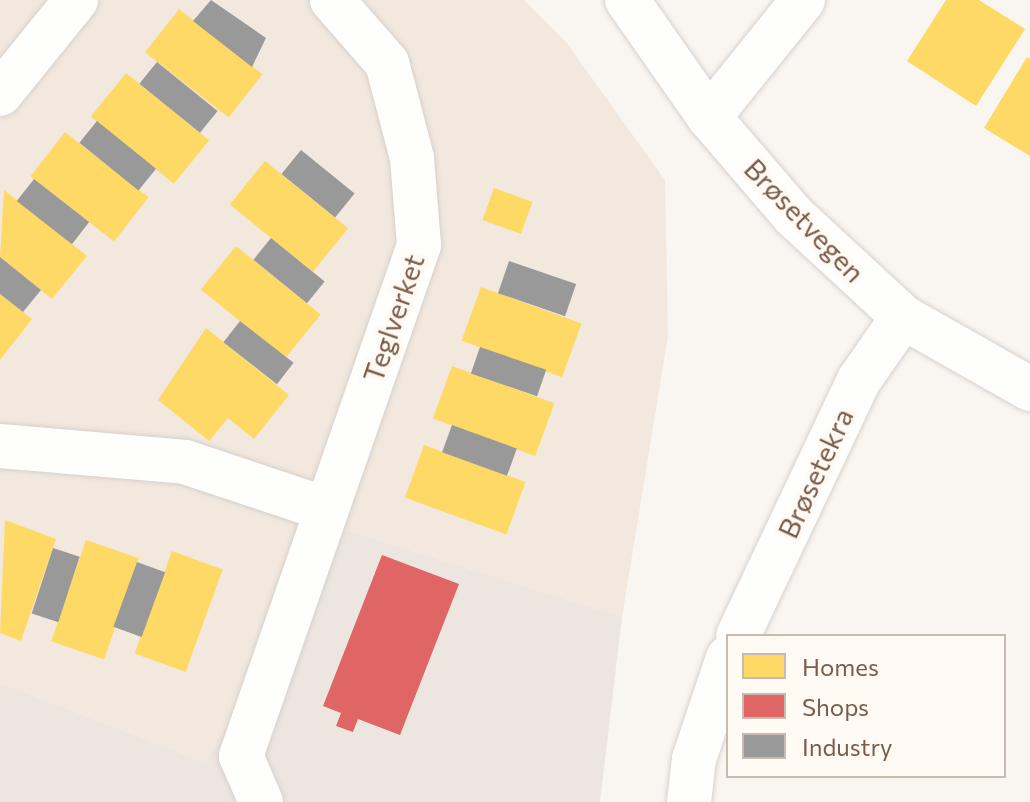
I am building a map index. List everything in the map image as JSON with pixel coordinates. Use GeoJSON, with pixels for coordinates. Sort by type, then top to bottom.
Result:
{"type":"FeatureCollection","features":[{"type":"Feature","properties":{"kind":"street"},"geometry":{"type":"LineString","coordinates":[[0,94],[76,0]]}},
{"type":"Feature","properties":{"kind":"street","name":"Teglverket"},"geometry":{"type":"LineString","coordinates":[[261,802],[241,756],[419,245],[412,158],[387,63],[332,0]]}},
{"type":"Feature","properties":{"kind":"street","name":"Brøsetvegen"},"geometry":{"type":"LineString","coordinates":[[627,0],[709,117],[794,216],[903,317],[1030,389]]}},
{"type":"Feature","properties":{"kind":"street"},"geometry":{"type":"LineString","coordinates":[[709,117],[803,0]]}},
{"type":"Feature","properties":{"kind":"street","name":"Brøsetekra"},"geometry":{"type":"LineString","coordinates":[[739,634],[859,380],[903,317]]}},
{"type":"Feature","properties":{"kind":"street"},"geometry":{"type":"LineString","coordinates":[[0,446],[185,462],[326,509]]}},
{"type":"Feature","properties":{"kind":"street"},"geometry":{"type":"LineString","coordinates":[[689,802],[694,759],[726,664]]}},
{"type":"Feature","properties":{"kind":"shaded area"},"geometry":{"type":"Polygon","coordinates":[[[0,0],[524,0],[566,42],[665,180],[668,336],[622,617],[346,530],[204,762],[0,683],[0,0]]]}},
{"type":"Feature","properties":{"kind":"shaded area"},"geometry":{"type":"Polygon","coordinates":[[[346,530],[622,617],[600,802],[0,802],[0,683],[204,762],[346,530]]]}},
{"type":"Feature","properties":{"kind":"building: Homes"},"geometry":{"type":"Polygon","coordinates":[[[946,0],[979,0],[1025,29],[976,106],[907,61],[946,0]]]}},
{"type":"Feature","properties":{"kind":"building: Homes"},"geometry":{"type":"Polygon","coordinates":[[[179,9],[263,74],[229,118],[145,52],[179,9]]]}},
{"type":"Feature","properties":{"kind":"building: Homes"},"geometry":{"type":"Polygon","coordinates":[[[1027,57],[1030,59],[1030,156],[984,128],[1027,57]]]}},
{"type":"Feature","properties":{"kind":"building: Homes"},"geometry":{"type":"Polygon","coordinates":[[[126,73],[209,140],[174,184],[91,117],[126,73]]]}},
{"type":"Feature","properties":{"kind":"building: Homes"},"geometry":{"type":"Polygon","coordinates":[[[65,132],[149,197],[114,241],[31,176],[65,132]]]}},
{"type":"Feature","properties":{"kind":"building: Homes"},"geometry":{"type":"Polygon","coordinates":[[[265,161],[348,228],[313,272],[230,205],[265,161]]]}},
{"type":"Feature","properties":{"kind":"building: Homes"},"geometry":{"type":"Polygon","coordinates":[[[494,188],[533,202],[521,234],[482,220],[494,188]]]}},
{"type":"Feature","properties":{"kind":"building: Homes"},"geometry":{"type":"Polygon","coordinates":[[[4,190],[87,256],[52,299],[0,257],[4,190]]]}},
{"type":"Feature","properties":{"kind":"building: Homes"},"geometry":{"type":"Polygon","coordinates":[[[236,246],[321,315],[285,358],[201,290],[236,246]]]}},
{"type":"Feature","properties":{"kind":"building: Homes"},"geometry":{"type":"Polygon","coordinates":[[[481,287],[582,324],[562,377],[462,341],[481,287]]]}},
{"type":"Feature","properties":{"kind":"building: Homes"},"geometry":{"type":"Polygon","coordinates":[[[0,294],[32,319],[0,360],[0,294]]]}},
{"type":"Feature","properties":{"kind":"building: Homes"},"geometry":{"type":"Polygon","coordinates":[[[206,328],[289,395],[254,439],[228,418],[209,441],[158,400],[206,328]]]}},
{"type":"Feature","properties":{"kind":"building: Homes"},"geometry":{"type":"Polygon","coordinates":[[[452,366],[554,403],[535,456],[433,419],[452,366]]]}},
{"type":"Feature","properties":{"kind":"building: Homes"},"geometry":{"type":"Polygon","coordinates":[[[424,445],[525,482],[506,535],[405,498],[424,445]]]}},
{"type":"Feature","properties":{"kind":"building: Homes"},"geometry":{"type":"Polygon","coordinates":[[[5,520],[56,539],[21,641],[0,633],[5,520]]]}},
{"type":"Feature","properties":{"kind":"building: Homes"},"geometry":{"type":"Polygon","coordinates":[[[86,540],[139,558],[104,659],[51,641],[86,540]]]}},
{"type":"Feature","properties":{"kind":"building: Homes"},"geometry":{"type":"Polygon","coordinates":[[[172,551],[223,569],[185,672],[135,653],[172,551]]]}},
{"type":"Feature","properties":{"kind":"building: Shops"},"geometry":{"type":"Polygon","coordinates":[[[382,555],[459,584],[400,735],[358,719],[353,732],[336,726],[341,713],[323,706],[382,555]]]}},
{"type":"Feature","properties":{"kind":"building: Industry"},"geometry":{"type":"Polygon","coordinates":[[[211,0],[266,38],[252,67],[193,21],[211,0]]]}},
{"type":"Feature","properties":{"kind":"building: Industry"},"geometry":{"type":"Polygon","coordinates":[[[157,62],[218,111],[200,133],[139,84],[157,62]]]}},
{"type":"Feature","properties":{"kind":"building: Industry"},"geometry":{"type":"Polygon","coordinates":[[[97,121],[156,169],[138,191],[79,143],[97,121]]]}},
{"type":"Feature","properties":{"kind":"building: Industry"},"geometry":{"type":"Polygon","coordinates":[[[301,150],[355,193],[335,218],[281,174],[301,150]]]}},
{"type":"Feature","properties":{"kind":"building: Industry"},"geometry":{"type":"Polygon","coordinates":[[[34,179],[89,222],[72,244],[17,201],[34,179]]]}},
{"type":"Feature","properties":{"kind":"building: Industry"},"geometry":{"type":"Polygon","coordinates":[[[271,238],[325,281],[307,303],[253,260],[271,238]]]}},
{"type":"Feature","properties":{"kind":"building: Industry"},"geometry":{"type":"Polygon","coordinates":[[[0,257],[41,290],[23,312],[0,294],[0,257]]]}},
{"type":"Feature","properties":{"kind":"building: Industry"},"geometry":{"type":"Polygon","coordinates":[[[509,261],[576,284],[565,316],[498,293],[509,261]]]}},
{"type":"Feature","properties":{"kind":"building: Industry"},"geometry":{"type":"Polygon","coordinates":[[[240,321],[294,363],[277,384],[223,342],[240,321]]]}},
{"type":"Feature","properties":{"kind":"building: Industry"},"geometry":{"type":"Polygon","coordinates":[[[480,347],[546,370],[537,396],[471,373],[480,347]]]}},
{"type":"Feature","properties":{"kind":"building: Industry"},"geometry":{"type":"Polygon","coordinates":[[[452,425],[517,449],[507,476],[442,452],[452,425]]]}},
{"type":"Feature","properties":{"kind":"building: Industry"},"geometry":{"type":"Polygon","coordinates":[[[53,548],[80,557],[58,622],[32,614],[53,548]]]}},
{"type":"Feature","properties":{"kind":"building: Industry"},"geometry":{"type":"Polygon","coordinates":[[[137,562],[165,572],[142,637],[113,627],[137,562]]]}}]}
